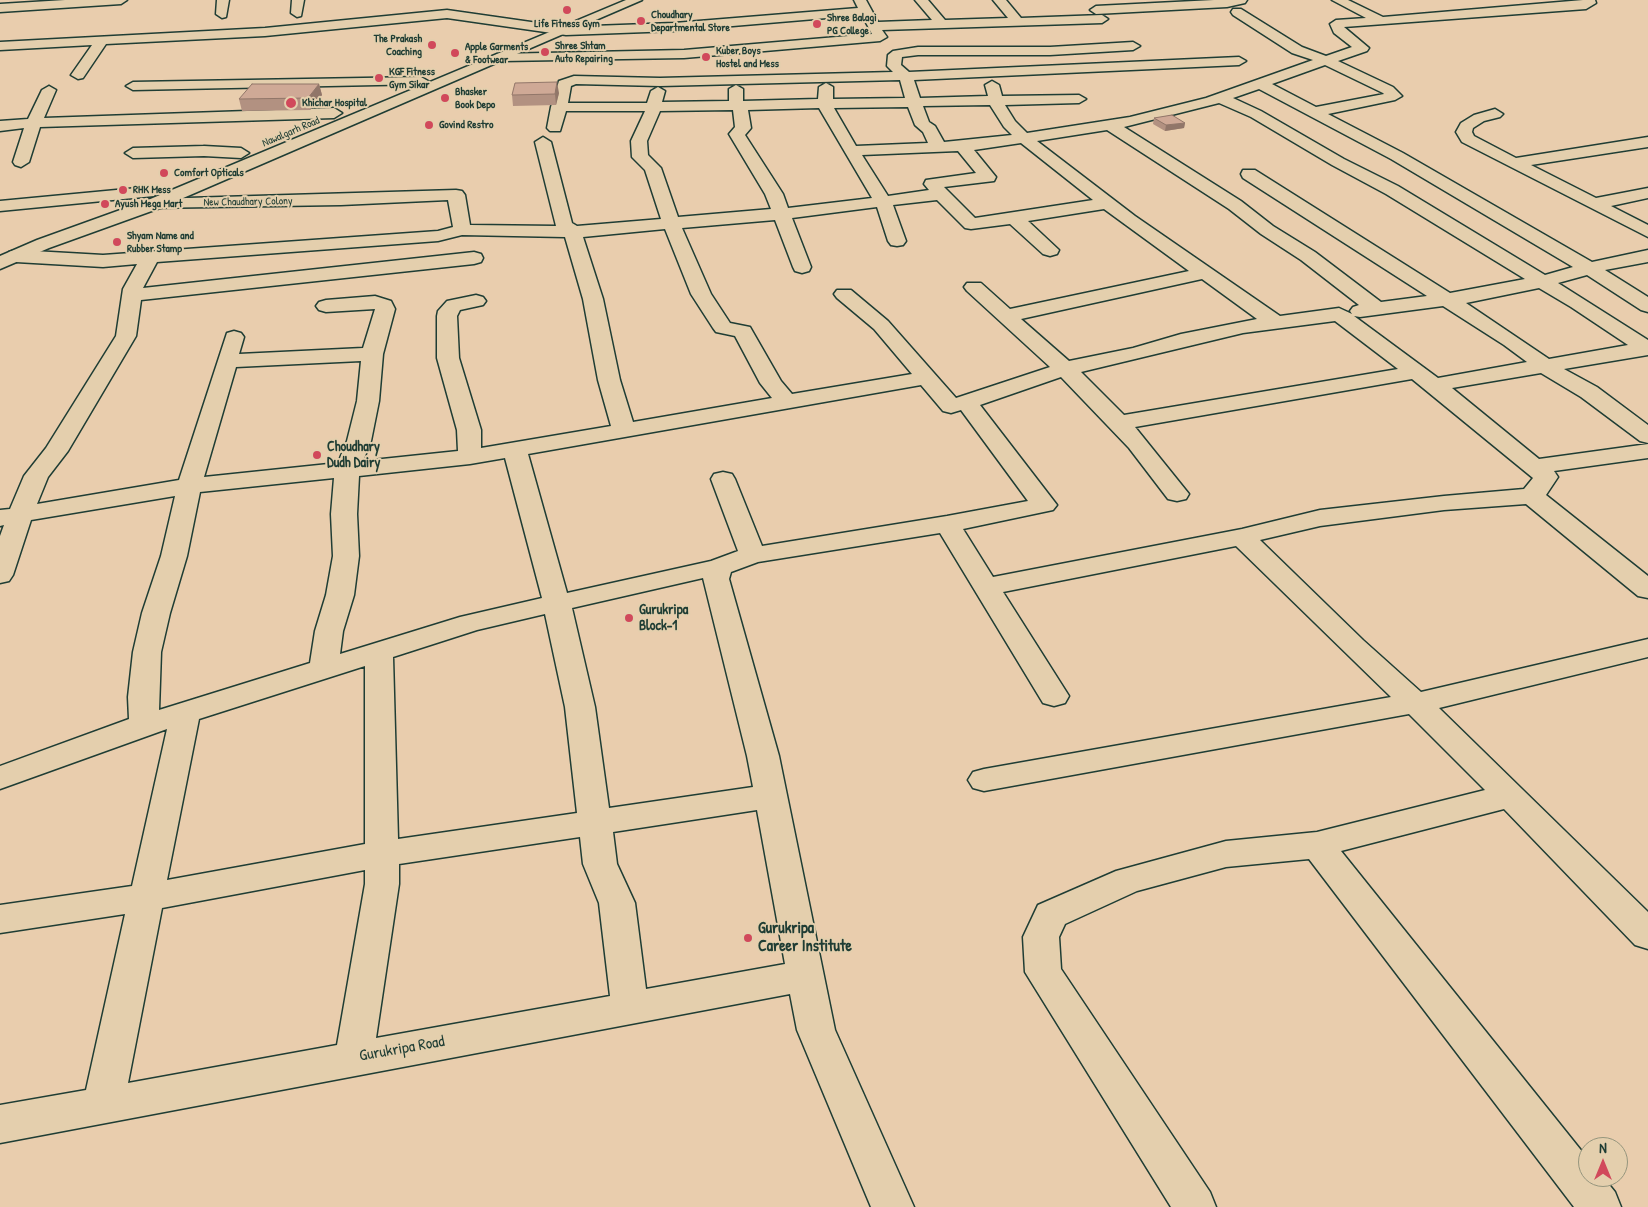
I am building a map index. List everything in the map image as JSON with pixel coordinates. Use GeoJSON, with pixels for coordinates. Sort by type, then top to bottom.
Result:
{"type":"FeatureCollection","features":[{"type":"Feature","properties":{"kind":"street"},"geometry":{"type":"LineString","coordinates":[[0,8],[50,3],[122,0]]}},
{"type":"Feature","properties":{"kind":"street"},"geometry":{"type":"LineString","coordinates":[[222,14],[223,0]]}},
{"type":"Feature","properties":{"kind":"street","name":"Nawalgarh Road"},"geometry":{"type":"LineString","coordinates":[[151,198],[242,153],[334,113],[421,81],[610,0]]}},
{"type":"Feature","properties":{"kind":"street"},"geometry":{"type":"LineString","coordinates":[[5,258],[151,198],[259,159],[636,0]]}},
{"type":"Feature","properties":{"kind":"street"},"geometry":{"type":"LineString","coordinates":[[921,0],[943,25]]}},
{"type":"Feature","properties":{"kind":"street"},"geometry":{"type":"LineString","coordinates":[[999,0],[1044,41],[1069,84],[1099,119],[1188,177],[1236,204],[1267,230],[1308,256],[1377,309]]}},
{"type":"Feature","properties":{"kind":"street"},"geometry":{"type":"LineString","coordinates":[[1338,0],[1379,20]]}},
{"type":"Feature","properties":{"kind":"street"},"geometry":{"type":"LineString","coordinates":[[1506,0],[1521,9]]}},
{"type":"Feature","properties":{"kind":"street"},"geometry":{"type":"LineString","coordinates":[[851,151],[962,146],[1024,138],[1099,119],[1210,97],[1362,48],[1339,30],[1336,24],[1586,5],[1589,1]]}},
{"type":"Feature","properties":{"kind":"street"},"geometry":{"type":"LineString","coordinates":[[434,15],[469,3]]}},
{"type":"Feature","properties":{"kind":"street"},"geometry":{"type":"LineString","coordinates":[[875,26],[1101,18],[1226,3],[1239,6],[1297,50],[1325,60],[1388,90],[1395,96],[1316,112]]}},
{"type":"Feature","properties":{"kind":"street"},"geometry":{"type":"LineString","coordinates":[[1440,4],[1463,14]]}},
{"type":"Feature","properties":{"kind":"street"},"geometry":{"type":"LineString","coordinates":[[2,52],[15,45],[265,32],[434,15],[466,15],[566,31],[674,27],[863,5],[880,37],[737,50],[656,55],[502,57]]}},
{"type":"Feature","properties":{"kind":"street"},"geometry":{"type":"LineString","coordinates":[[1101,18],[1133,46],[1178,77]]}},
{"type":"Feature","properties":{"kind":"street"},"geometry":{"type":"LineString","coordinates":[[76,42],[81,33],[89,29]]}},
{"type":"Feature","properties":{"kind":"street"},"geometry":{"type":"LineString","coordinates":[[15,45],[19,30]]}},
{"type":"Feature","properties":{"kind":"street"},"geometry":{"type":"LineString","coordinates":[[78,75],[102,40]]}},
{"type":"Feature","properties":{"kind":"street"},"geometry":{"type":"LineString","coordinates":[[938,147],[930,129],[923,125],[919,117],[905,75],[894,66],[893,58],[898,54],[918,51],[968,51],[1044,41],[1133,46]]}},
{"type":"Feature","properties":{"kind":"street"},"geometry":{"type":"LineString","coordinates":[[811,44],[821,78],[825,103],[837,130],[882,200],[897,241]]}},
{"type":"Feature","properties":{"kind":"street"},"geometry":{"type":"LineString","coordinates":[[737,50],[736,104],[742,112],[743,128],[737,134],[774,194],[802,267]]}},
{"type":"Feature","properties":{"kind":"street"},"geometry":{"type":"LineString","coordinates":[[968,51],[973,56],[972,62],[985,74],[995,99],[1009,124],[1024,138],[1107,203],[1275,322]]}},
{"type":"Feature","properties":{"kind":"street"},"geometry":{"type":"LineString","coordinates":[[1220,51],[1239,61],[1263,81],[1397,156],[1589,268],[1648,306]]}},
{"type":"Feature","properties":{"kind":"street"},"geometry":{"type":"LineString","coordinates":[[656,55],[660,82],[654,107],[639,141],[640,156],[653,168],[671,223],[701,294],[723,328],[744,331],[771,382],[786,401]]}},
{"type":"Feature","properties":{"kind":"street"},"geometry":{"type":"LineString","coordinates":[[574,80],[588,57]]}},
{"type":"Feature","properties":{"kind":"street"},"geometry":{"type":"LineString","coordinates":[[558,106],[654,107],[995,99],[1164,66],[1239,61]]}},
{"type":"Feature","properties":{"kind":"street"},"geometry":{"type":"LineString","coordinates":[[279,75],[442,71]]}},
{"type":"Feature","properties":{"kind":"street"},"geometry":{"type":"LineString","coordinates":[[555,128],[564,84],[574,80],[660,82],[985,74],[1069,84]]}},
{"type":"Feature","properties":{"kind":"street"},"geometry":{"type":"LineString","coordinates":[[133,86],[421,81]]}},
{"type":"Feature","properties":{"kind":"street"},"geometry":{"type":"LineString","coordinates":[[21,162],[34,123],[49,90]]}},
{"type":"Feature","properties":{"kind":"street"},"geometry":{"type":"LineString","coordinates":[[1210,97],[1256,114],[1296,135],[1543,281],[1648,348]]}},
{"type":"Feature","properties":{"kind":"street"},"geometry":{"type":"LineString","coordinates":[[0,126],[158,116],[334,113]]}},
{"type":"Feature","properties":{"kind":"street"},"geometry":{"type":"LineString","coordinates":[[1495,114],[1479,118],[1466,126],[1464,132],[1468,139],[1648,232]]}},
{"type":"Feature","properties":{"kind":"street"},"geometry":{"type":"LineString","coordinates":[[543,142],[564,225],[573,232],[593,299],[609,380],[624,429]]}},
{"type":"Feature","properties":{"kind":"street"},"geometry":{"type":"LineString","coordinates":[[1513,163],[1648,142]]}},
{"type":"Feature","properties":{"kind":"street"},"geometry":{"type":"LineString","coordinates":[[962,146],[988,177],[932,184],[971,224],[1107,203]]}},
{"type":"Feature","properties":{"kind":"street"},"geometry":{"type":"LineString","coordinates":[[133,153],[204,151],[242,153],[259,159]]}},
{"type":"Feature","properties":{"kind":"street"},"geometry":{"type":"LineString","coordinates":[[1249,174],[1544,365],[1589,392],[1648,436]]}},
{"type":"Feature","properties":{"kind":"street"},"geometry":{"type":"LineString","coordinates":[[1594,204],[1648,192]]}},
{"type":"Feature","properties":{"kind":"street"},"geometry":{"type":"LineString","coordinates":[[5,258],[103,261],[404,237],[438,236],[462,230],[573,232],[782,214],[941,194]]}},
{"type":"Feature","properties":{"kind":"street","name":"New Chaudhary Colony"},"geometry":{"type":"LineString","coordinates":[[151,198],[341,200],[456,195],[462,230]]}},
{"type":"Feature","properties":{"kind":"street"},"geometry":{"type":"LineString","coordinates":[[0,206],[151,198]]}},
{"type":"Feature","properties":{"kind":"street"},"geometry":{"type":"LineString","coordinates":[[1014,218],[1050,250]]}},
{"type":"Feature","properties":{"kind":"street"},"geometry":{"type":"LineString","coordinates":[[844,294],[881,325],[951,406],[1064,368],[1138,353],[1190,338],[1275,322],[1446,300],[1543,281],[1589,268],[1648,256]]}},
{"type":"Feature","properties":{"kind":"street"},"geometry":{"type":"LineString","coordinates":[[0,575],[10,516],[36,476],[56,451],[126,336],[134,289],[150,258]]}},
{"type":"Feature","properties":{"kind":"street"},"geometry":{"type":"LineString","coordinates":[[133,295],[474,258]]}},
{"type":"Feature","properties":{"kind":"street"},"geometry":{"type":"LineString","coordinates":[[1006,316],[1205,273]]}},
{"type":"Feature","properties":{"kind":"street"},"geometry":{"type":"LineString","coordinates":[[974,287],[1064,368],[1120,423],[1157,466],[1177,494]]}},
{"type":"Feature","properties":{"kind":"street"},"geometry":{"type":"LineString","coordinates":[[470,457],[469,430],[448,358],[447,316],[448,311],[454,305],[476,301]]}},
{"type":"Feature","properties":{"kind":"street"},"geometry":{"type":"LineString","coordinates":[[324,670],[329,631],[340,595],[346,556],[344,514],[347,472],[359,441],[368,401],[372,354],[385,309],[384,305],[375,302],[326,306]]}},
{"type":"Feature","properties":{"kind":"street"},"geometry":{"type":"LineString","coordinates":[[1339,314],[1425,379],[1546,476],[1532,496]]}},
{"type":"Feature","properties":{"kind":"street"},"geometry":{"type":"LineString","coordinates":[[146,725],[144,696],[147,652],[156,613],[174,556],[190,486],[234,337]]}},
{"type":"Feature","properties":{"kind":"street"},"geometry":{"type":"LineString","coordinates":[[1120,423],[1425,379],[1544,365],[1648,348]]}},
{"type":"Feature","properties":{"kind":"street"},"geometry":{"type":"LineString","coordinates":[[228,361],[372,354]]}},
{"type":"Feature","properties":{"kind":"street"},"geometry":{"type":"LineString","coordinates":[[10,516],[110,502],[190,486],[347,472],[470,457],[926,378]]}},
{"type":"Feature","properties":{"kind":"street"},"geometry":{"type":"LineString","coordinates":[[0,778],[146,725],[470,623],[718,567],[753,555],[947,524],[1044,506],[966,402]]}},
{"type":"Feature","properties":{"kind":"street"},"geometry":{"type":"LineString","coordinates":[[515,450],[557,604],[580,707],[600,864],[617,903],[630,1007]]}},
{"type":"Feature","properties":{"kind":"street"},"geometry":{"type":"LineString","coordinates":[[1534,466],[1648,451]]}},
{"type":"Feature","properties":{"kind":"street"},"geometry":{"type":"LineString","coordinates":[[723,479],[753,555]]}},
{"type":"Feature","properties":{"kind":"street"},"geometry":{"type":"LineString","coordinates":[[986,587],[1242,537],[1320,518],[1444,503],[1532,496],[1648,590]]}},
{"type":"Feature","properties":{"kind":"street"},"geometry":{"type":"LineString","coordinates":[[947,524],[1054,696]]}},
{"type":"Feature","properties":{"kind":"street"},"geometry":{"type":"LineString","coordinates":[[1242,537],[1353,646],[1416,703],[1648,935]]}},
{"type":"Feature","properties":{"kind":"street"},"geometry":{"type":"LineString","coordinates":[[718,567],[716,579],[719,593],[763,756],[816,1030],[864,1145],[893,1207]]}},
{"type":"Feature","properties":{"kind":"street"},"geometry":{"type":"LineString","coordinates":[[984,780],[1416,703],[1648,648]]}},
{"type":"Feature","properties":{"kind":"street"},"geometry":{"type":"LineString","coordinates":[[354,1057],[382,884],[379,652]]}},
{"type":"Feature","properties":{"kind":"street"},"geometry":{"type":"LineString","coordinates":[[103,1105],[185,714]]}},
{"type":"Feature","properties":{"kind":"street"},"geometry":{"type":"LineString","coordinates":[[0,919],[148,897],[382,854],[770,796]]}},
{"type":"Feature","properties":{"kind":"street"},"geometry":{"type":"LineString","coordinates":[[1195,1207],[1043,972],[1042,937],[1050,915],[1128,880],[1226,854],[1317,845],[1510,796]]}},
{"type":"Feature","properties":{"kind":"street"},"geometry":{"type":"LineString","coordinates":[[1317,845],[1600,1207]]}},
{"type":"Feature","properties":{"kind":"street","name":"Gurukripa Road"},"geometry":{"type":"LineString","coordinates":[[0,1124],[354,1057],[805,976]]}},
{"type":"Feature","properties":{"kind":"building"},"geometry":{"type":"Polygon","coordinates":[[[557,82],[555,94],[512,95],[515,83],[557,82]]]}},
{"type":"Feature","properties":{"kind":"building"},"geometry":{"type":"Polygon","coordinates":[[[252,84],[319,84],[308,98],[239,99],[252,84]]]}},
{"type":"Feature","properties":{"kind":"building"},"geometry":{"type":"Polygon","coordinates":[[[1172,115],[1185,123],[1166,125],[1154,118],[1172,115]]]}},
{"type":"Feature","properties":{"kind":"place","name":"Life Fitness Gym"},"geometry":{"type":"Point","coordinates":[567,10]}},
{"type":"Feature","properties":{"kind":"place","name":"Choudhary Departmental Store"},"geometry":{"type":"Point","coordinates":[641,21]}},
{"type":"Feature","properties":{"kind":"place","name":"Shree Balagi PG College"},"geometry":{"type":"Point","coordinates":[817,24]}},
{"type":"Feature","properties":{"kind":"place","name":"The Prakash Coaching"},"geometry":{"type":"Point","coordinates":[432,45]}},
{"type":"Feature","properties":{"kind":"place","name":"Shree Shtam Auto Repairing"},"geometry":{"type":"Point","coordinates":[545,52]}},
{"type":"Feature","properties":{"kind":"place","name":"Apple Garments & Footwear"},"geometry":{"type":"Point","coordinates":[455,53]}},
{"type":"Feature","properties":{"kind":"place","name":"Kuber Boys Hostel and Mess"},"geometry":{"type":"Point","coordinates":[706,57]}},
{"type":"Feature","properties":{"kind":"place","name":"KGF Fitness Gym Sikar"},"geometry":{"type":"Point","coordinates":[379,78]}},
{"type":"Feature","properties":{"kind":"place","name":"Bhasker Book Depo"},"geometry":{"type":"Point","coordinates":[445,98]}},
{"type":"Feature","properties":{"kind":"place","name":"Khichar Hospital"},"geometry":{"type":"Point","coordinates":[291,103]}},
{"type":"Feature","properties":{"kind":"place","name":"Govind Restro"},"geometry":{"type":"Point","coordinates":[429,125]}},
{"type":"Feature","properties":{"kind":"place","name":"Comfort Opticals"},"geometry":{"type":"Point","coordinates":[164,173]}},
{"type":"Feature","properties":{"kind":"place","name":"RHK Mess"},"geometry":{"type":"Point","coordinates":[123,190]}},
{"type":"Feature","properties":{"kind":"place","name":"Ayush Mega Mart"},"geometry":{"type":"Point","coordinates":[105,204]}},
{"type":"Feature","properties":{"kind":"place","name":"Shyam Name and Rubber Stamp"},"geometry":{"type":"Point","coordinates":[117,242]}},
{"type":"Feature","properties":{"kind":"place","name":"Choudhary Dudh Dairy"},"geometry":{"type":"Point","coordinates":[317,455]}},
{"type":"Feature","properties":{"kind":"place","name":"Gurukripa Block-1"},"geometry":{"type":"Point","coordinates":[629,618]}},
{"type":"Feature","properties":{"kind":"place","name":"Gurukripa Career Institute"},"geometry":{"type":"Point","coordinates":[748,938]}}]}
